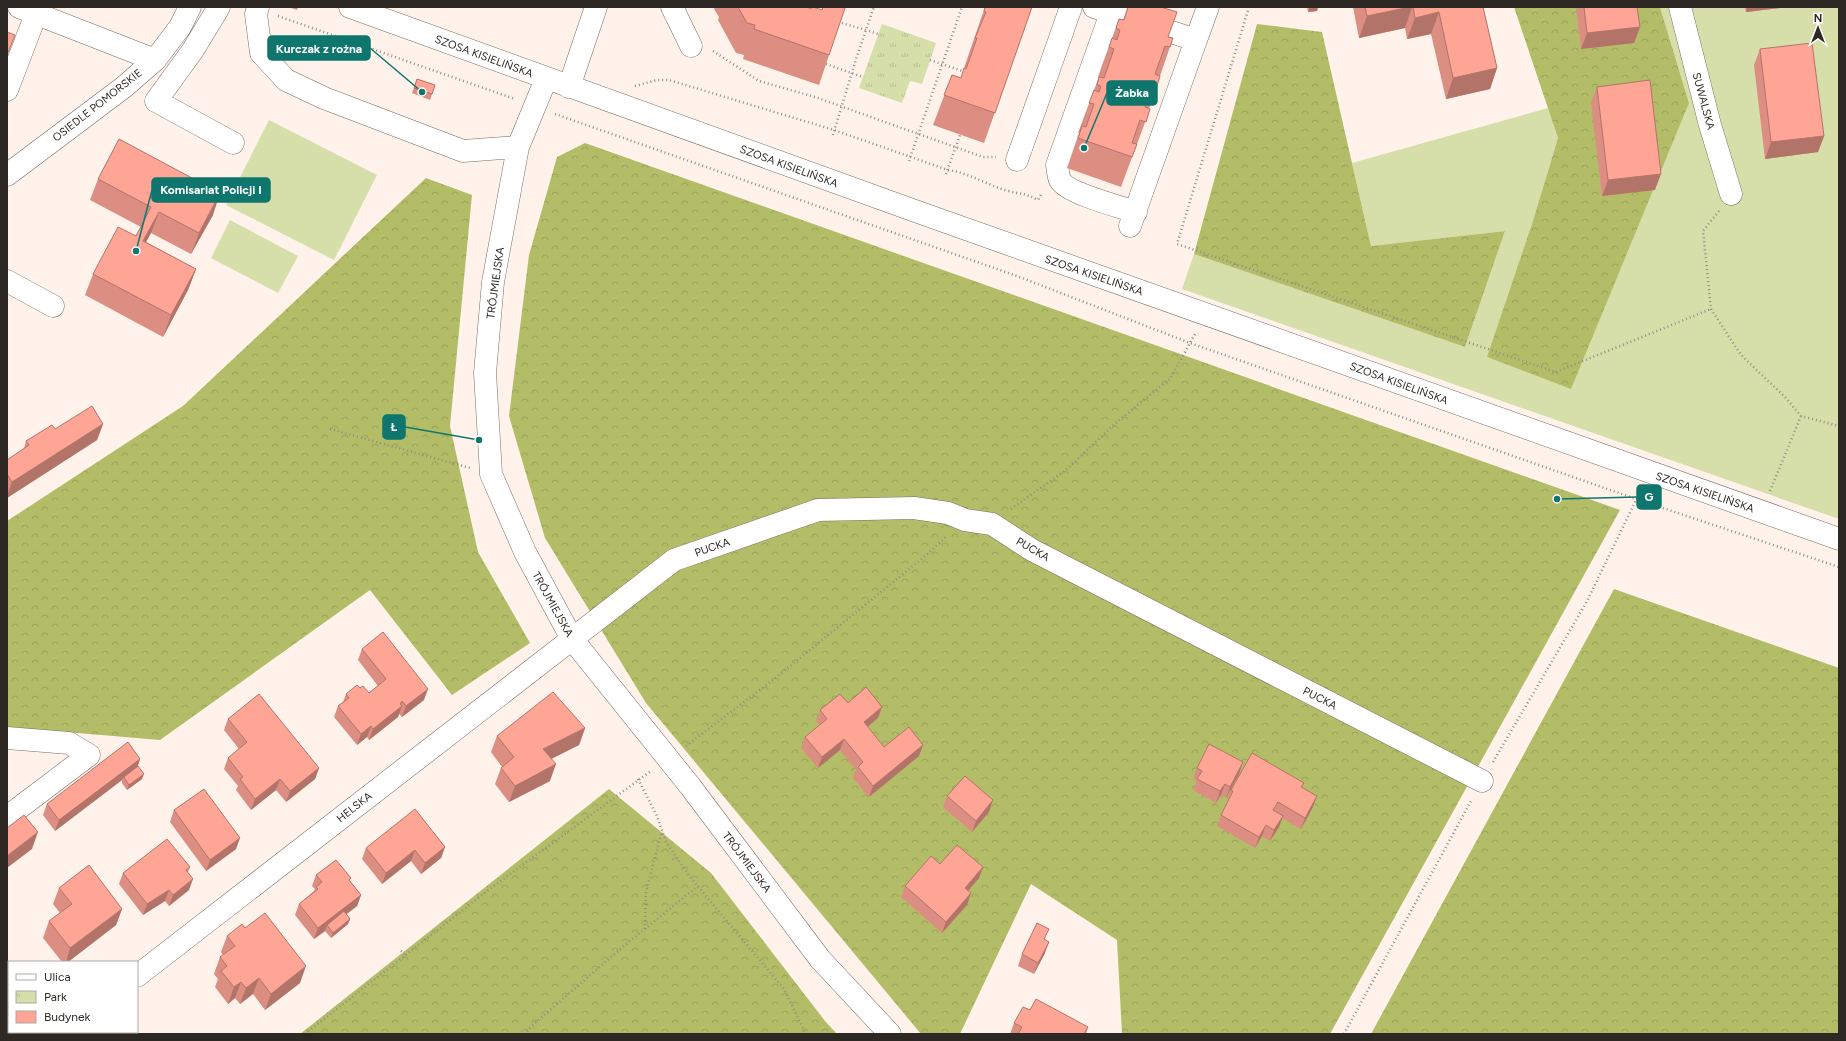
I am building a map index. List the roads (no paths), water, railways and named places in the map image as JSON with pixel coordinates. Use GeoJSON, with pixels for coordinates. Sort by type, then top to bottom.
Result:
{"type":"FeatureCollection","features":[{"type":"Feature","properties":{"kind":"street","name":"OSIEDLE POMORSKIE"},"geometry":{"type":"LineString","coordinates":[[7,175],[124,87],[155,60],[180,27],[190,7]]}},
{"type":"Feature","properties":{"kind":"street"},"geometry":{"type":"LineString","coordinates":[[219,7],[193,50],[156,101],[233,143]]}},
{"type":"Feature","properties":{"kind":"street","name":"SZOSA KISIELIŃSKA"},"geometry":{"type":"LineString","coordinates":[[350,7],[546,79],[1839,539]]}},
{"type":"Feature","properties":{"kind":"street"},"geometry":{"type":"LineString","coordinates":[[569,86],[596,7]]}},
{"type":"Feature","properties":{"kind":"street"},"geometry":{"type":"LineString","coordinates":[[672,7],[689,43]]}},
{"type":"Feature","properties":{"kind":"street"},"geometry":{"type":"LineString","coordinates":[[1018,158],[1070,7]]}},
{"type":"Feature","properties":{"kind":"street"},"geometry":{"type":"LineString","coordinates":[[1196,40],[1103,10],[1057,165],[1060,181],[1065,187],[1133,219],[1208,7]]}},
{"type":"Feature","properties":{"kind":"street","name":"SUWALSKA"},"geometry":{"type":"LineString","coordinates":[[1680,7],[1710,125],[1731,194]]}},
{"type":"Feature","properties":{"kind":"street"},"geometry":{"type":"LineString","coordinates":[[258,8],[256,14],[261,53],[286,80],[324,98],[463,151],[518,147]]}},
{"type":"Feature","properties":{"kind":"street"},"geometry":{"type":"LineString","coordinates":[[7,90],[28,10],[155,60]]}},
{"type":"Feature","properties":{"kind":"street","name":"TRÓJMIEJSKA"},"geometry":{"type":"LineString","coordinates":[[546,79],[518,147],[493,282],[486,366],[491,474],[526,552],[572,639],[668,759],[820,959],[890,1034]]}},
{"type":"Feature","properties":{"kind":"street"},"geometry":{"type":"LineString","coordinates":[[7,281],[53,306]]}},
{"type":"Feature","properties":{"kind":"street","name":"PUCKA"},"geometry":{"type":"LineString","coordinates":[[572,639],[674,560],[818,510],[914,508],[948,513],[965,520],[997,526],[1032,550],[1482,781]]}},
{"type":"Feature","properties":{"kind":"street","name":"HELSKA"},"geometry":{"type":"LineString","coordinates":[[138,975],[572,639]]}},
{"type":"Feature","properties":{"kind":"street"},"geometry":{"type":"LineString","coordinates":[[7,738],[69,743],[89,755],[7,817]]}},
{"type":"Feature","properties":{"kind":"place","name":"Kurczak z rożna"},"geometry":{"type":"Point","coordinates":[422,92]}},
{"type":"Feature","properties":{"kind":"place","name":"Żabka"},"geometry":{"type":"Point","coordinates":[1084,148]}},
{"type":"Feature","properties":{"kind":"place","name":"Komisariat Policji I"},"geometry":{"type":"Point","coordinates":[136,251]}},
{"type":"Feature","properties":{"kind":"place","name":"Ł"},"geometry":{"type":"Point","coordinates":[479,440]}},
{"type":"Feature","properties":{"kind":"place","name":"G"},"geometry":{"type":"Point","coordinates":[1557,499]}}]}
